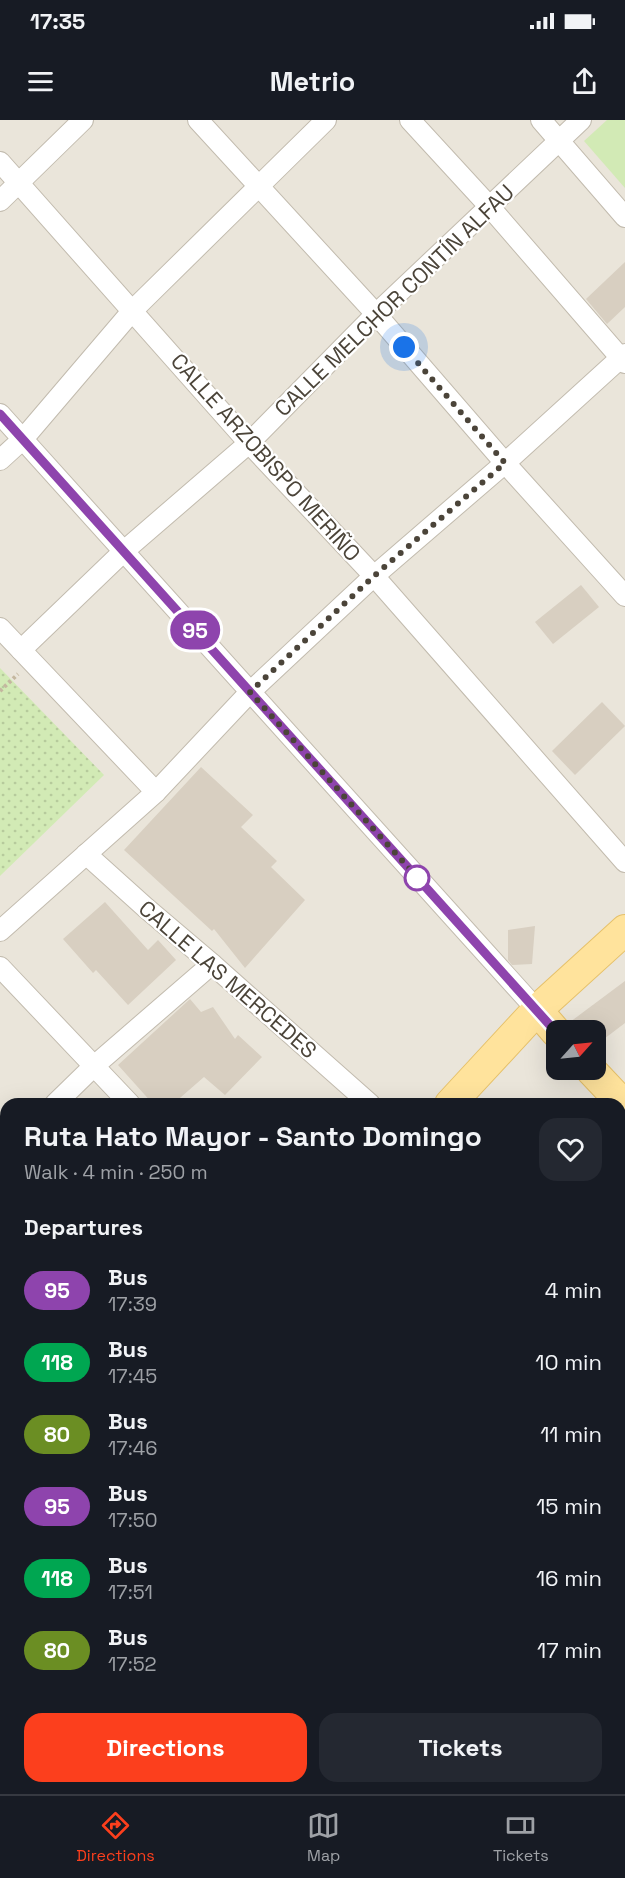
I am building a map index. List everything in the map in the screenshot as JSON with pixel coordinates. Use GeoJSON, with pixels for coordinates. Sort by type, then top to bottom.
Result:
{"type":"FeatureCollection","features":[{"type":"Feature","properties":{"kind":"main road"},"geometry":{"type":"LineString","coordinates":[[456,1098],[537,1010],[625,930]]}},
{"type":"Feature","properties":{"kind":"main road"},"geometry":{"type":"LineString","coordinates":[[537,1010],[546,1020]]}},
{"type":"Feature","properties":{"kind":"main road"},"geometry":{"type":"LineString","coordinates":[[600,1080],[617,1098]]}},
{"type":"Feature","properties":{"kind":"street"},"geometry":{"type":"LineString","coordinates":[[0,201],[83,120]]}},
{"type":"Feature","properties":{"kind":"street"},"geometry":{"type":"LineString","coordinates":[[198,120],[376,314],[505,463],[625,596]]}},
{"type":"Feature","properties":{"kind":"street"},"geometry":{"type":"LineString","coordinates":[[0,460],[23,439],[133,310],[326,120]]}},
{"type":"Feature","properties":{"kind":"street"},"geometry":{"type":"LineString","coordinates":[[0,931],[156,792],[250,692],[374,576],[624,358],[410,120]]}},
{"type":"Feature","properties":{"kind":"street"},"geometry":{"type":"LineString","coordinates":[[541,120],[625,217]]}},
{"type":"Feature","properties":{"kind":"street","name":"CALLE MELCHOR CONTÍN ALFAU"},"geometry":{"type":"LineString","coordinates":[[21,650],[124,551],[249,442],[376,314],[581,120]]}},
{"type":"Feature","properties":{"kind":"street","name":"CALLE ARZOBISPO MERIÑO"},"geometry":{"type":"LineString","coordinates":[[0,162],[249,442],[374,576],[625,862]]}},
{"type":"Feature","properties":{"kind":"street"},"geometry":{"type":"LineString","coordinates":[[0,414],[537,1010]]}},
{"type":"Feature","properties":{"kind":"street"},"geometry":{"type":"LineString","coordinates":[[0,628],[156,792]]}},
{"type":"Feature","properties":{"kind":"street","name":"CALLE LAS MERCEDES"},"geometry":{"type":"LineString","coordinates":[[86,854],[363,1098]]}},
{"type":"Feature","properties":{"kind":"street"},"geometry":{"type":"LineString","coordinates":[[61,1098],[94,1066],[212,964]]}},
{"type":"Feature","properties":{"kind":"street"},"geometry":{"type":"LineString","coordinates":[[0,967],[124,1098]]}},
{"type":"Feature","properties":{"kind":"shaded area"},"geometry":{"type":"Polygon","coordinates":[[[0,120],[625,120],[625,1098],[0,1098],[0,120]]]}},
{"type":"Feature","properties":{"kind":"green space"},"geometry":{"type":"Polygon","coordinates":[[[607,120],[625,120],[625,188],[584,141],[607,120]]]}},
{"type":"Feature","properties":{"kind":"green space"},"geometry":{"type":"Polygon","coordinates":[[[0,668],[104,775],[0,876],[0,668]]]}},
{"type":"Feature","properties":{"kind":"building"},"geometry":{"type":"Polygon","coordinates":[[[625,262],[625,307],[607,324],[586,299],[625,262]]]}},
{"type":"Feature","properties":{"kind":"building"},"geometry":{"type":"Polygon","coordinates":[[[581,585],[599,607],[553,644],[535,622],[581,585]]]}},
{"type":"Feature","properties":{"kind":"building"},"geometry":{"type":"Polygon","coordinates":[[[602,702],[625,726],[575,775],[552,751],[602,702]]]}},
{"type":"Feature","properties":{"kind":"building"},"geometry":{"type":"Polygon","coordinates":[[[201,767],[253,815],[241,827],[277,861],[271,867],[305,900],[245,968],[214,929],[212,931],[124,850],[201,767]]]}},
{"type":"Feature","properties":{"kind":"building"},"geometry":{"type":"Polygon","coordinates":[[[105,902],[148,950],[158,940],[176,960],[128,1005],[96,970],[93,973],[63,939],[105,902]]]}},
{"type":"Feature","properties":{"kind":"building"},"geometry":{"type":"Polygon","coordinates":[[[535,926],[532,964],[512,965],[508,960],[508,930],[535,926]]]}},
{"type":"Feature","properties":{"kind":"building"},"geometry":{"type":"Polygon","coordinates":[[[625,981],[625,1023],[606,1037],[606,1020],[573,1020],[625,981]]]}},
{"type":"Feature","properties":{"kind":"building"},"geometry":{"type":"Polygon","coordinates":[[[190,999],[201,1012],[213,1007],[235,1039],[238,1035],[262,1057],[225,1095],[204,1077],[180,1098],[148,1098],[118,1065],[190,999]]]}},
{"type":"Feature","properties":{"kind":"bus line","name":"95"},"geometry":{"type":"LineString","coordinates":[[0,414],[546,1021]]}},
{"type":"Feature","properties":{"kind":"route"},"geometry":{"type":"LineString","coordinates":[[404,347],[505,463],[374,576],[250,692],[425,886],[417,878]]}}]}
